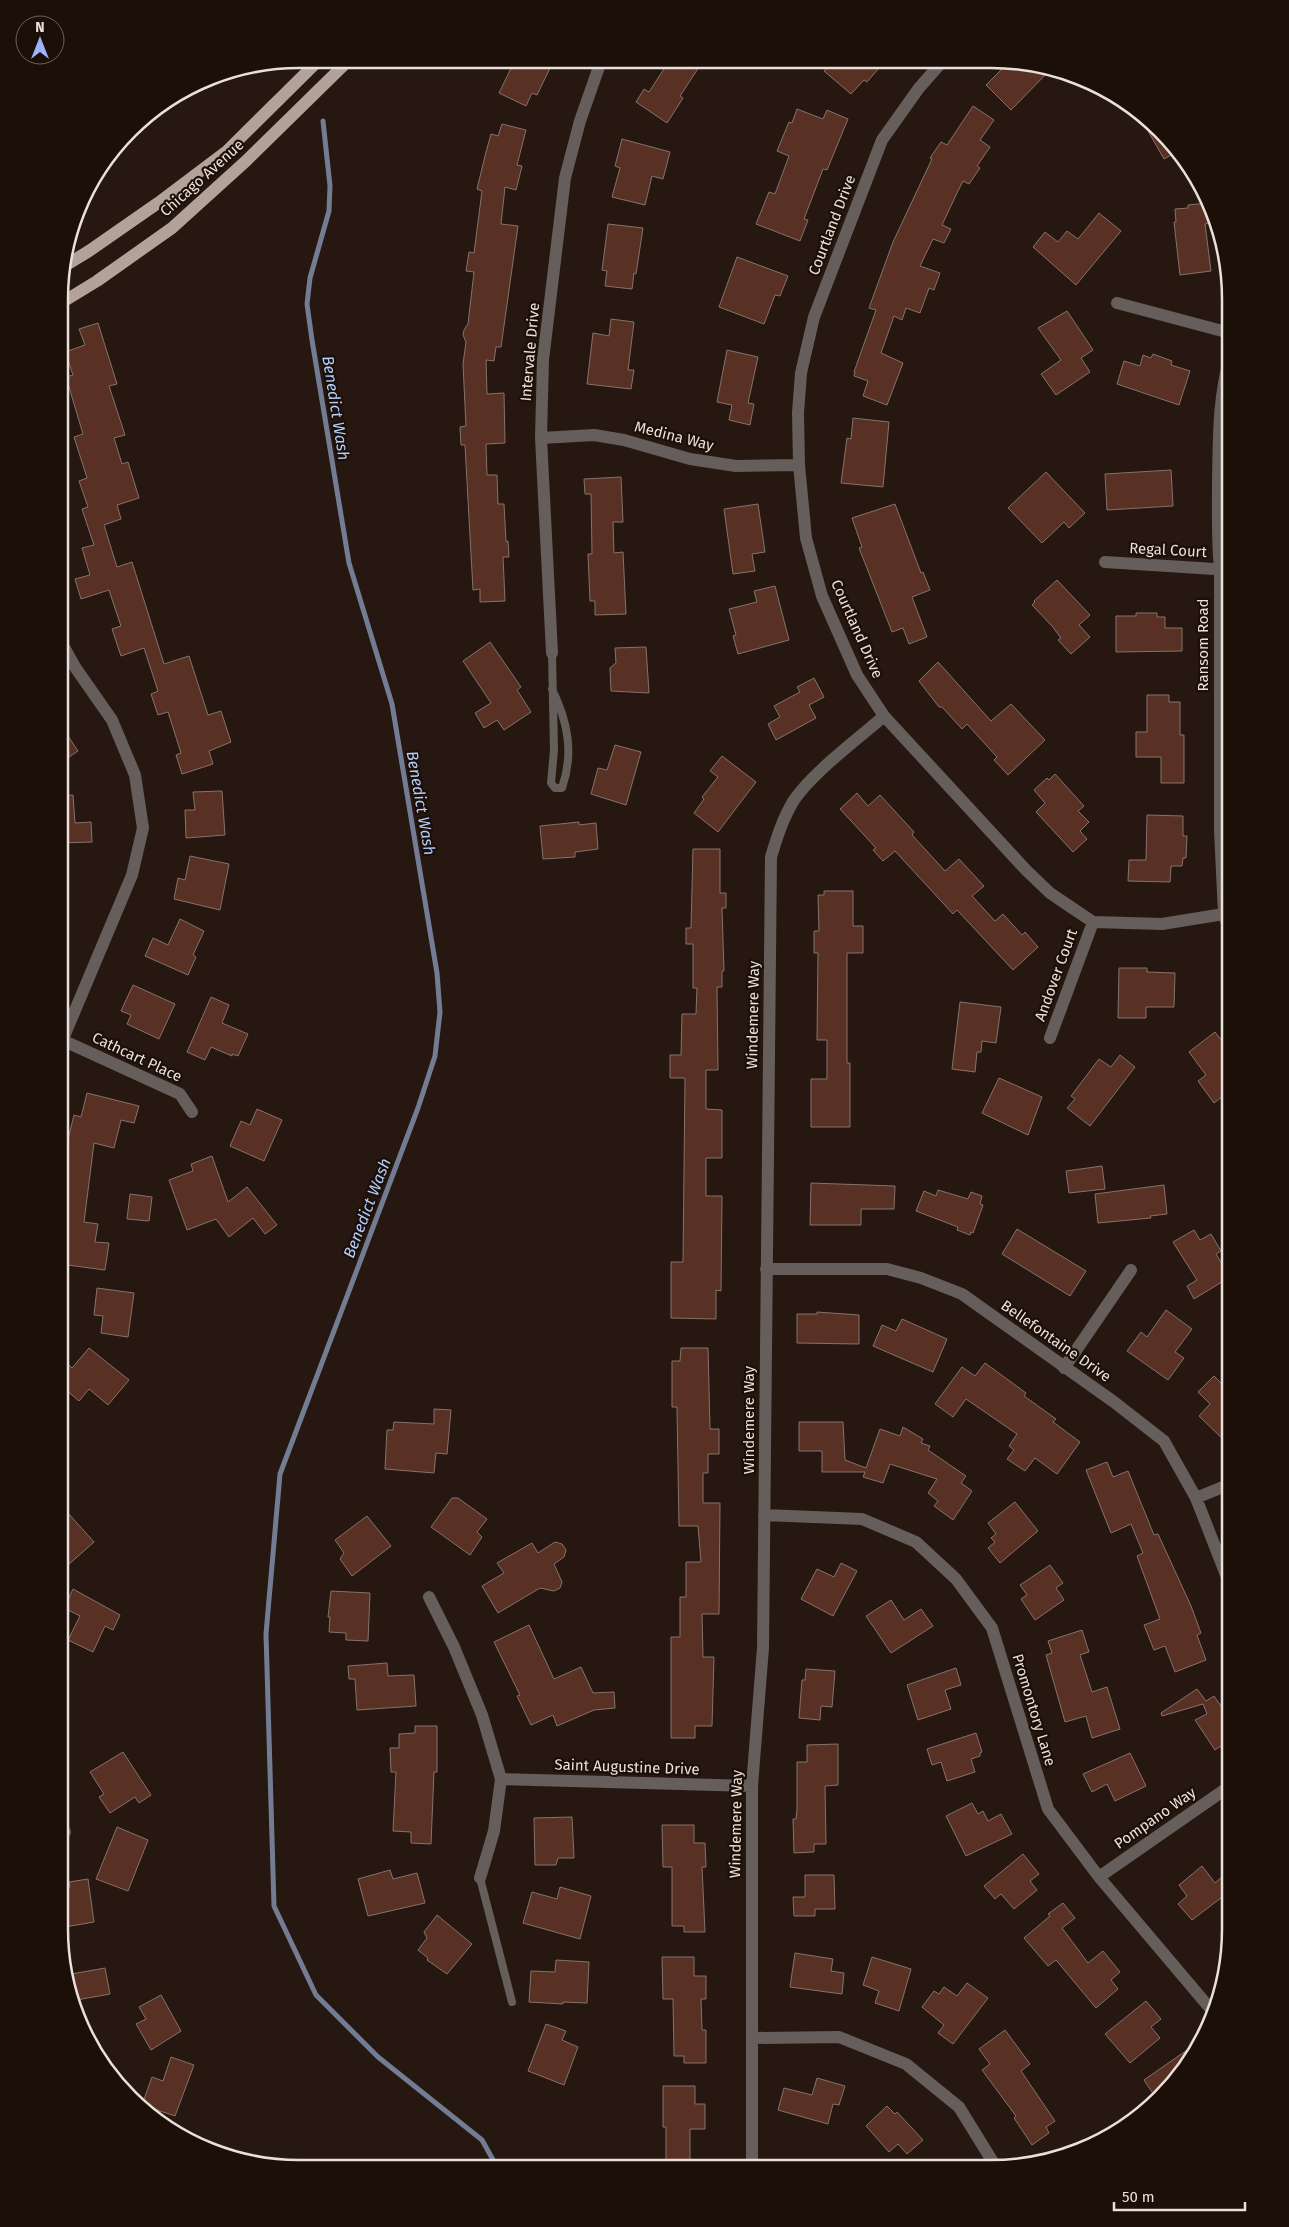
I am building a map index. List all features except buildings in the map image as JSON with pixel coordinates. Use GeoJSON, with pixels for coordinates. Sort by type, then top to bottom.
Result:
{"type":"FeatureCollection","features":[{"type":"Feature","properties":{"kind":"main road","name":"Chicago Avenue"},"geometry":{"type":"LineString","coordinates":[[70,262],[158,203],[226,151],[311,68]]}},
{"type":"Feature","properties":{"kind":"main road","name":"Chicago Avenue"},"geometry":{"type":"LineString","coordinates":[[68,299],[97,281],[172,228],[246,161],[341,68]]}},
{"type":"Feature","properties":{"kind":"street","name":"Intervale Drive"},"geometry":{"type":"LineString","coordinates":[[552,653],[541,438],[543,360],[565,178],[580,121],[599,68]]}},
{"type":"Feature","properties":{"kind":"street","name":"Courtland Drive"},"geometry":{"type":"LineString","coordinates":[[936,68],[882,140],[814,317],[801,373],[798,413],[799,464],[806,538],[822,596],[857,675],[884,716],[1026,870],[1050,893],[1093,922]]}},
{"type":"Feature","properties":{"kind":"street"},"geometry":{"type":"LineString","coordinates":[[1117,303],[1222,331]]}},
{"type":"Feature","properties":{"kind":"street","name":"Ransom Road"},"geometry":{"type":"LineString","coordinates":[[1222,385],[1219,419],[1218,547],[1222,560]]}},
{"type":"Feature","properties":{"kind":"street","name":"Medina Way"},"geometry":{"type":"LineString","coordinates":[[541,438],[594,435],[624,440],[690,459],[736,466],[799,464]]}},
{"type":"Feature","properties":{"kind":"street","name":"Regal Court"},"geometry":{"type":"LineString","coordinates":[[1104,562],[1222,569]]}},
{"type":"Feature","properties":{"kind":"street"},"geometry":{"type":"LineString","coordinates":[[68,654],[112,720],[135,775],[142,828],[132,875],[68,1026]]}},
{"type":"Feature","properties":{"kind":"street","name":"Windemere Way"},"geometry":{"type":"LineString","coordinates":[[752,2160],[752,1786],[763,1648],[771,857],[780,827],[795,799],[822,771],[884,716]]}},
{"type":"Feature","properties":{"kind":"street","name":"Ransom Road"},"geometry":{"type":"LineString","coordinates":[[1222,726],[1220,831],[1222,854]]}},
{"type":"Feature","properties":{"kind":"street"},"geometry":{"type":"LineString","coordinates":[[1093,922],[1162,924],[1222,914]]}},
{"type":"Feature","properties":{"kind":"street","name":"Andover Court"},"geometry":{"type":"LineString","coordinates":[[1050,1038],[1093,922]]}},
{"type":"Feature","properties":{"kind":"street","name":"Cathcart Place"},"geometry":{"type":"LineString","coordinates":[[68,1046],[180,1094],[192,1112]]}},
{"type":"Feature","properties":{"kind":"street","name":"Bellefontaine Drive"},"geometry":{"type":"LineString","coordinates":[[766,1269],[886,1269],[921,1278],[962,1294],[1114,1402],[1164,1441],[1196,1498],[1222,1565]]}},
{"type":"Feature","properties":{"kind":"street"},"geometry":{"type":"LineString","coordinates":[[1064,1368],[1131,1270]]}},
{"type":"Feature","properties":{"kind":"street"},"geometry":{"type":"LineString","coordinates":[[1196,1498],[1222,1487]]}},
{"type":"Feature","properties":{"kind":"street","name":"Promontory Lane"},"geometry":{"type":"LineString","coordinates":[[764,1515],[862,1519],[916,1542],[956,1579],[992,1628],[1048,1810],[1099,1877],[1208,2006]]}},
{"type":"Feature","properties":{"kind":"street"},"geometry":{"type":"LineString","coordinates":[[429,1598],[454,1647],[482,1715],[501,1780],[494,1831],[480,1878]]}},
{"type":"Feature","properties":{"kind":"street","name":"Saint Augustine Drive"},"geometry":{"type":"LineString","coordinates":[[501,1780],[752,1786]]}},
{"type":"Feature","properties":{"kind":"street","name":"Pompano Way"},"geometry":{"type":"LineString","coordinates":[[1099,1877],[1222,1792]]}},
{"type":"Feature","properties":{"kind":"street"},"geometry":{"type":"LineString","coordinates":[[752,2038],[840,2037],[906,2064],[959,2107],[992,2160]]}},
{"type":"Feature","properties":{"kind":"lane"},"geometry":{"type":"LineString","coordinates":[[552,653],[552,689],[554,750],[551,783],[555,788],[562,788],[567,773],[570,750],[567,727],[552,689]]}},
{"type":"Feature","properties":{"kind":"lane"},"geometry":{"type":"LineString","coordinates":[[480,1878],[512,2002]]}},
{"type":"Feature","properties":{"kind":"waterway","name":"Benedict Wash"},"geometry":{"type":"LineString","coordinates":[[323,121],[330,186],[329,211],[310,278],[307,304],[349,563],[392,704],[437,973],[440,1012],[435,1056],[418,1108],[280,1474],[266,1634],[274,1906],[316,1995],[378,2057],[482,2140],[493,2160]]}}]}
